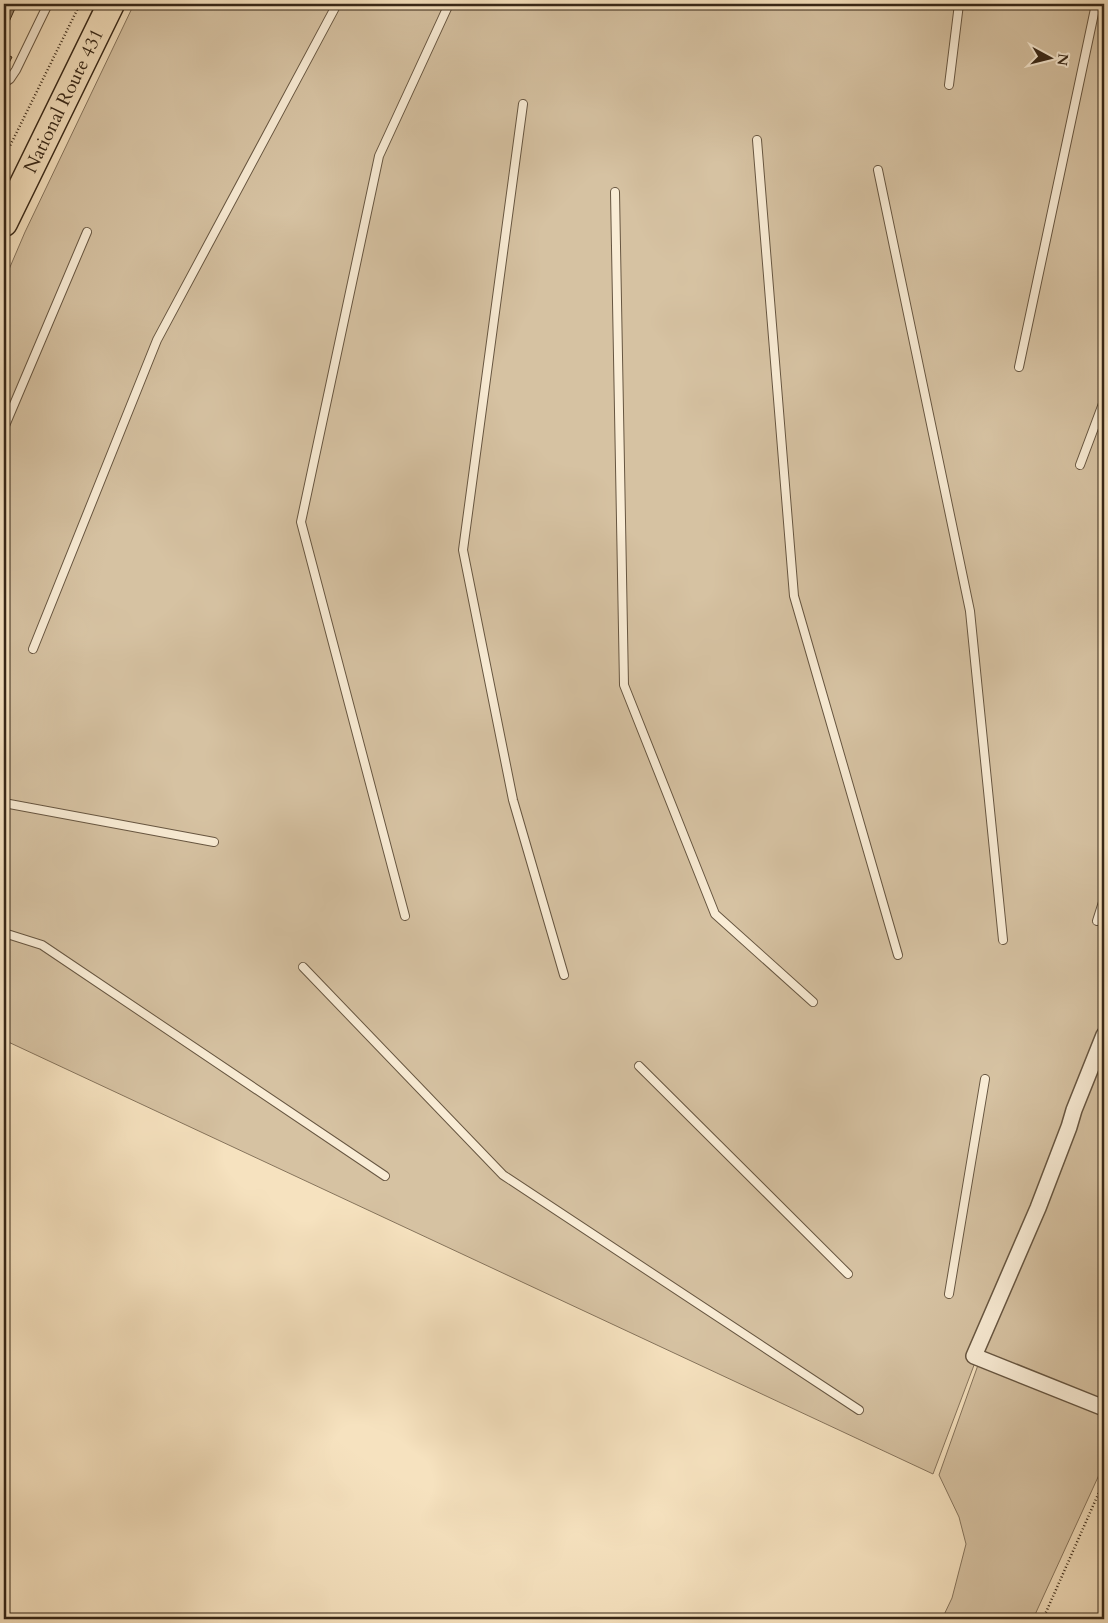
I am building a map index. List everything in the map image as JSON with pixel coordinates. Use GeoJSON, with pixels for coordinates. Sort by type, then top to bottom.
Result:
{"type":"FeatureCollection","features":[{"type":"Feature","properties":{"kind":"highway","name":"National Route 431"},"geometry":{"type":"LineString","coordinates":[[4,182],[91,4]]}},
{"type":"Feature","properties":{"kind":"highway","name":"National Route 431"},"geometry":{"type":"LineString","coordinates":[[4,223],[111,4]]}},
{"type":"Feature","properties":{"kind":"street"},"geometry":{"type":"LineString","coordinates":[[1104,1038],[1074,1110],[1069,1128],[1038,1208],[974,1356],[1104,1408]]}},
{"type":"Feature","properties":{"kind":"lane"},"geometry":{"type":"LineString","coordinates":[[4,83],[10,79],[16,70],[48,4]]}},
{"type":"Feature","properties":{"kind":"lane"},"geometry":{"type":"LineString","coordinates":[[33,649],[157,340],[337,4]]}},
{"type":"Feature","properties":{"kind":"lane"},"geometry":{"type":"LineString","coordinates":[[405,916],[301,522],[379,156],[449,4]]}},
{"type":"Feature","properties":{"kind":"lane"},"geometry":{"type":"LineString","coordinates":[[949,85],[959,4]]}},
{"type":"Feature","properties":{"kind":"lane"},"geometry":{"type":"LineString","coordinates":[[1019,367],[1096,4]]}},
{"type":"Feature","properties":{"kind":"lane"},"geometry":{"type":"LineString","coordinates":[[523,104],[463,550],[513,800],[564,975]]}},
{"type":"Feature","properties":{"kind":"lane"},"geometry":{"type":"LineString","coordinates":[[757,140],[794,596],[898,955]]}},
{"type":"Feature","properties":{"kind":"lane"},"geometry":{"type":"LineString","coordinates":[[878,170],[970,611],[1003,940]]}},
{"type":"Feature","properties":{"kind":"lane"},"geometry":{"type":"LineString","coordinates":[[615,192],[624,685],[715,914],[813,1002]]}},
{"type":"Feature","properties":{"kind":"lane"},"geometry":{"type":"LineString","coordinates":[[4,428],[87,232]]}},
{"type":"Feature","properties":{"kind":"lane"},"geometry":{"type":"LineString","coordinates":[[1080,465],[1104,401]]}},
{"type":"Feature","properties":{"kind":"lane"},"geometry":{"type":"LineString","coordinates":[[4,803],[214,842]]}},
{"type":"Feature","properties":{"kind":"lane"},"geometry":{"type":"LineString","coordinates":[[1097,921],[1104,899]]}},
{"type":"Feature","properties":{"kind":"lane"},"geometry":{"type":"LineString","coordinates":[[4,933],[42,945],[385,1176]]}},
{"type":"Feature","properties":{"kind":"lane"},"geometry":{"type":"LineString","coordinates":[[302,967],[502,1175],[860,1410]]}},
{"type":"Feature","properties":{"kind":"lane"},"geometry":{"type":"LineString","coordinates":[[639,1066],[848,1274]]}},
{"type":"Feature","properties":{"kind":"lane"},"geometry":{"type":"LineString","coordinates":[[948,1294],[985,1079]]}},
{"type":"Feature","properties":{"kind":"path"},"geometry":{"type":"LineString","coordinates":[[4,158],[80,4]]}},
{"type":"Feature","properties":{"kind":"path"},"geometry":{"type":"LineString","coordinates":[[1042,1619],[1104,1481]]}},
{"type":"Feature","properties":{"kind":"shaded area"},"geometry":{"type":"Polygon","coordinates":[[[134,4],[1104,4],[1104,1020],[933,1474],[4,1040],[4,281],[25,232],[134,4]]]}},
{"type":"Feature","properties":{"kind":"shaded area"},"geometry":{"type":"Polygon","coordinates":[[[1104,1051],[1104,1404],[982,1352],[1104,1051]]]}},
{"type":"Feature","properties":{"kind":"shaded area"},"geometry":{"type":"Polygon","coordinates":[[[978,1365],[1104,1415],[1104,1464],[1033,1619],[942,1619],[952,1598],[966,1544],[959,1517],[939,1475],[978,1365]]]}},
{"type":"Feature","properties":{"kind":"building"},"geometry":{"type":"Polygon","coordinates":[[[4,4],[17,4],[4,33],[4,4]]]}},
{"type":"Feature","properties":{"kind":"building"},"geometry":{"type":"Polygon","coordinates":[[[586,4],[639,4],[586,9],[586,4]]]}},
{"type":"Feature","properties":{"kind":"building"},"geometry":{"type":"Polygon","coordinates":[[[5,54],[12,57],[7,67],[4,66],[5,54]]]}}]}
